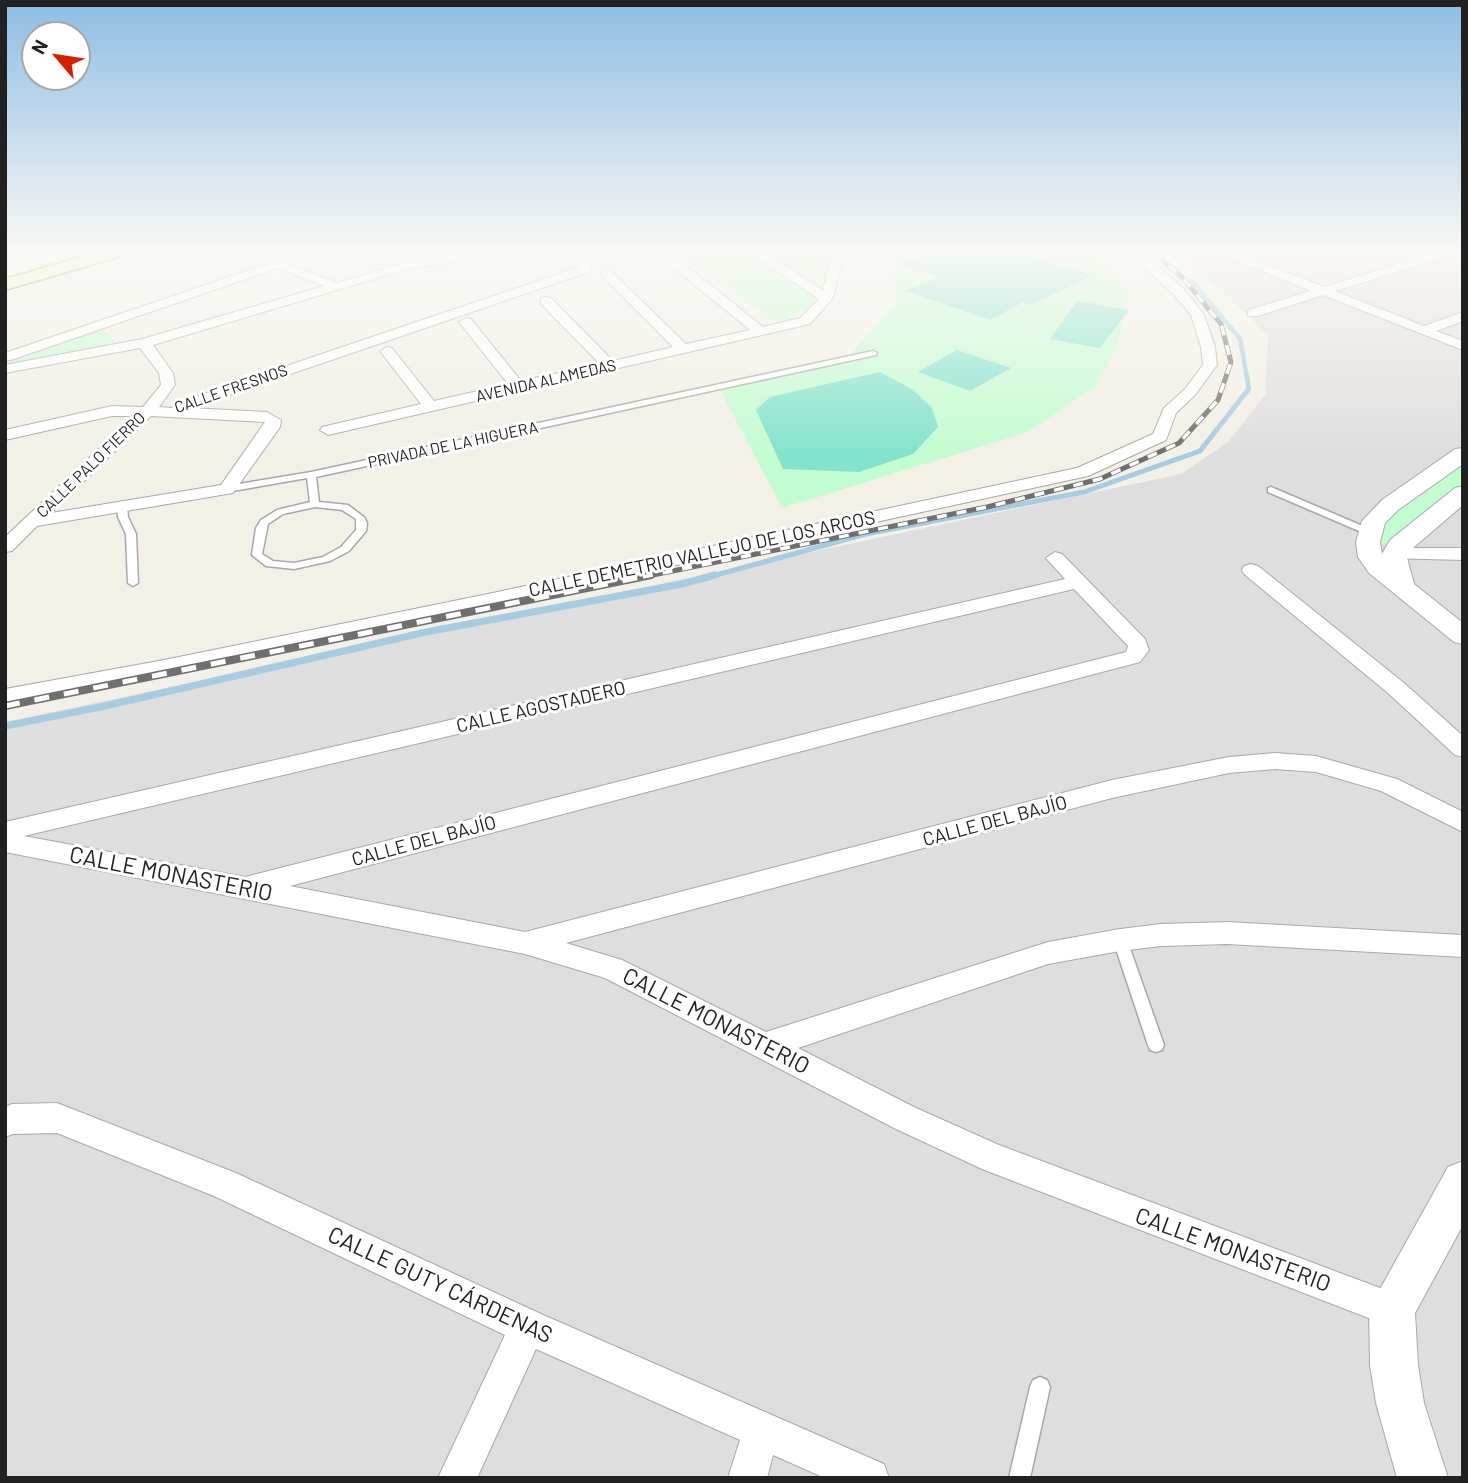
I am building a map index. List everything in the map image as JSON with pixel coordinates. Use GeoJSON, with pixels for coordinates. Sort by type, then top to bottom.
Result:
{"type":"FeatureCollection","features":[{"type":"Feature","properties":{"kind":"street"},"geometry":{"type":"LineString","coordinates":[[5,358],[123,317]]}},
{"type":"Feature","properties":{"kind":"street"},"geometry":{"type":"LineString","coordinates":[[5,369],[144,342],[228,317]]}},
{"type":"Feature","properties":{"kind":"street","name":"CALLE FRESNOS"},"geometry":{"type":"LineString","coordinates":[[166,411],[443,317]]}},
{"type":"Feature","properties":{"kind":"street"},"geometry":{"type":"LineString","coordinates":[[562,317],[610,366]]}},
{"type":"Feature","properties":{"kind":"street"},"geometry":{"type":"LineString","coordinates":[[651,317],[684,350]]}},
{"type":"Feature","properties":{"kind":"street"},"geometry":{"type":"LineString","coordinates":[[743,317],[761,332]]}},
{"type":"Feature","properties":{"kind":"street","name":"AVENIDA ALAMEDAS"},"geometry":{"type":"LineString","coordinates":[[328,430],[761,332],[805,321],[809,317]]}},
{"type":"Feature","properties":{"kind":"street","name":"CALLE DEMETRIO VALLEJO DE LOS ARCOS"},"geometry":{"type":"LineString","coordinates":[[5,696],[488,600],[1094,467],[1140,449],[1160,437],[1169,411],[1190,391],[1210,365],[1208,347],[1198,317]]}},
{"type":"Feature","properties":{"kind":"street"},"geometry":{"type":"LineString","coordinates":[[1389,317],[1463,346]]}},
{"type":"Feature","properties":{"kind":"street"},"geometry":{"type":"LineString","coordinates":[[1423,331],[1460,317]]}},
{"type":"Feature","properties":{"kind":"street"},"geometry":{"type":"LineString","coordinates":[[466,322],[518,387]]}},
{"type":"Feature","properties":{"kind":"street","name":"CALLE PALO FIERRO"},"geometry":{"type":"LineString","coordinates":[[5,547],[148,411],[168,385],[166,373],[144,342]]}},
{"type":"Feature","properties":{"kind":"street"},"geometry":{"type":"LineString","coordinates":[[387,351],[431,407]]}},
{"type":"Feature","properties":{"kind":"street"},"geometry":{"type":"LineString","coordinates":[[5,435],[112,411],[251,415],[273,420],[272,427],[227,489]]}},
{"type":"Feature","properties":{"kind":"street"},"geometry":{"type":"LineString","coordinates":[[1463,454],[1390,505],[1374,521],[1369,532],[1370,557],[1378,568],[1463,636]]}},
{"type":"Feature","properties":{"kind":"street","name":"PRIVADA DE LA HIGUERA"},"geometry":{"type":"LineString","coordinates":[[31,522],[227,489]]}},
{"type":"Feature","properties":{"kind":"street"},"geometry":{"type":"LineString","coordinates":[[1404,590],[1394,562],[1394,554],[1399,545],[1463,493]]}},
{"type":"Feature","properties":{"kind":"street"},"geometry":{"type":"LineString","coordinates":[[1394,554],[1463,554]]}},
{"type":"Feature","properties":{"kind":"street"},"geometry":{"type":"LineString","coordinates":[[1055,558],[1078,582]]}},
{"type":"Feature","properties":{"kind":"street"},"geometry":{"type":"LineString","coordinates":[[1251,570],[1396,688],[1463,749]]}},
{"type":"Feature","properties":{"kind":"street","name":"CALLE DEL BAJÍO"},"geometry":{"type":"LineString","coordinates":[[243,888],[1133,657],[1139,650],[1138,644],[1078,582]]}},
{"type":"Feature","properties":{"kind":"street","name":"CALLE AGOSTADERO"},"geometry":{"type":"LineString","coordinates":[[5,831],[1078,582]]}},
{"type":"Feature","properties":{"kind":"street","name":"CALLE DEL BAJÍO"},"geometry":{"type":"LineString","coordinates":[[524,943],[1112,789],[1229,765],[1275,761],[1316,764],[1389,785],[1463,823]]}},
{"type":"Feature","properties":{"kind":"street","name":"CALLE MONASTERIO"},"geometry":{"type":"LineString","coordinates":[[5,842],[524,943],[628,975],[905,1118],[993,1158],[1392,1309]]}},
{"type":"Feature","properties":{"kind":"street"},"geometry":{"type":"LineString","coordinates":[[765,1045],[1048,953],[1120,940],[1161,935],[1227,933],[1463,946]]}},
{"type":"Feature","properties":{"kind":"street","name":"CALLE GUTY CÁRDENAS"},"geometry":{"type":"LineString","coordinates":[[5,1122],[12,1119],[57,1118],[224,1184],[528,1327],[870,1478]]}},
{"type":"Feature","properties":{"kind":"street"},"geometry":{"type":"LineString","coordinates":[[1423,1478],[1400,1403],[1394,1365],[1392,1309],[1463,1182]]}},
{"type":"Feature","properties":{"kind":"street"},"geometry":{"type":"LineString","coordinates":[[457,1478],[528,1327]]}},
{"type":"Feature","properties":{"kind":"street"},"geometry":{"type":"LineString","coordinates":[[747,1478],[762,1430]]}},
{"type":"Feature","properties":{"kind":"lane","name":"PRIVADA DE LA HIGUERA"},"geometry":{"type":"LineString","coordinates":[[227,489],[311,475],[873,353]]}},
{"type":"Feature","properties":{"kind":"lane"},"geometry":{"type":"LineString","coordinates":[[311,475],[315,504]]}},
{"type":"Feature","properties":{"kind":"lane"},"geometry":{"type":"LineString","coordinates":[[1271,489],[1369,532]]}},
{"type":"Feature","properties":{"kind":"lane"},"geometry":{"type":"LineString","coordinates":[[315,504],[345,508],[360,518],[360,531],[345,549],[326,559],[294,566],[270,564],[257,555],[264,522],[280,512],[315,504]]}},
{"type":"Feature","properties":{"kind":"lane"},"geometry":{"type":"LineString","coordinates":[[122,506],[123,517],[131,534],[133,583]]}},
{"type":"Feature","properties":{"kind":"lane"},"geometry":{"type":"LineString","coordinates":[[1120,940],[1156,1045]]}},
{"type":"Feature","properties":{"kind":"lane"},"geometry":{"type":"LineString","coordinates":[[1019,1478],[1040,1387]]}},
{"type":"Feature","properties":{"kind":"shaded area"},"geometry":{"type":"Polygon","coordinates":[[[1249,317],[1463,317],[1463,1478],[5,1478],[5,722],[1181,474],[1229,441],[1265,395],[1268,336],[1249,317]]]}},
{"type":"Feature","properties":{"kind":"green space"},"geometry":{"type":"Polygon","coordinates":[[[770,317],[791,317],[780,324],[770,317]]]}},
{"type":"Feature","properties":{"kind":"green space"},"geometry":{"type":"Polygon","coordinates":[[[883,317],[1124,317],[1117,347],[1095,387],[1028,432],[782,508],[718,386],[847,358],[883,317]]]}},
{"type":"Feature","properties":{"kind":"green space"},"geometry":{"type":"Polygon","coordinates":[[[1065,317],[1124,317],[1100,348],[1050,339],[1065,317]]]}},
{"type":"Feature","properties":{"kind":"green space"},"geometry":{"type":"Polygon","coordinates":[[[100,326],[118,345],[5,367],[5,359],[100,326]]]}},
{"type":"Feature","properties":{"kind":"green space"},"geometry":{"type":"Polygon","coordinates":[[[957,350],[1011,368],[970,391],[918,372],[957,350]]]}},
{"type":"Feature","properties":{"kind":"green space"},"geometry":{"type":"Polygon","coordinates":[[[880,372],[912,389],[932,408],[938,427],[913,454],[859,472],[783,469],[756,410],[770,397],[880,372]]]}},
{"type":"Feature","properties":{"kind":"green space"},"geometry":{"type":"Polygon","coordinates":[[[1463,458],[1463,499],[1403,547],[1374,542],[1376,525],[1463,458]]]}},
{"type":"Feature","properties":{"kind":"waterway"},"geometry":{"type":"LineString","coordinates":[[1222,317],[1240,339],[1249,389],[1246,393]]}},
{"type":"Feature","properties":{"kind":"waterway"},"geometry":{"type":"LineString","coordinates":[[709,577],[866,534],[1084,492],[1200,451],[1247,391]]}},
{"type":"Feature","properties":{"kind":"waterway"},"geometry":{"type":"LineString","coordinates":[[5,726],[105,706],[426,632],[682,584],[715,575]]}},
{"type":"Feature","properties":{"kind":"railway"},"geometry":{"type":"LineString","coordinates":[[643,577],[987,507],[1100,479],[1179,443],[1218,400],[1231,362],[1221,324],[1215,317]]}},
{"type":"Feature","properties":{"kind":"railway"},"geometry":{"type":"LineString","coordinates":[[5,706],[651,575]]}}]}
